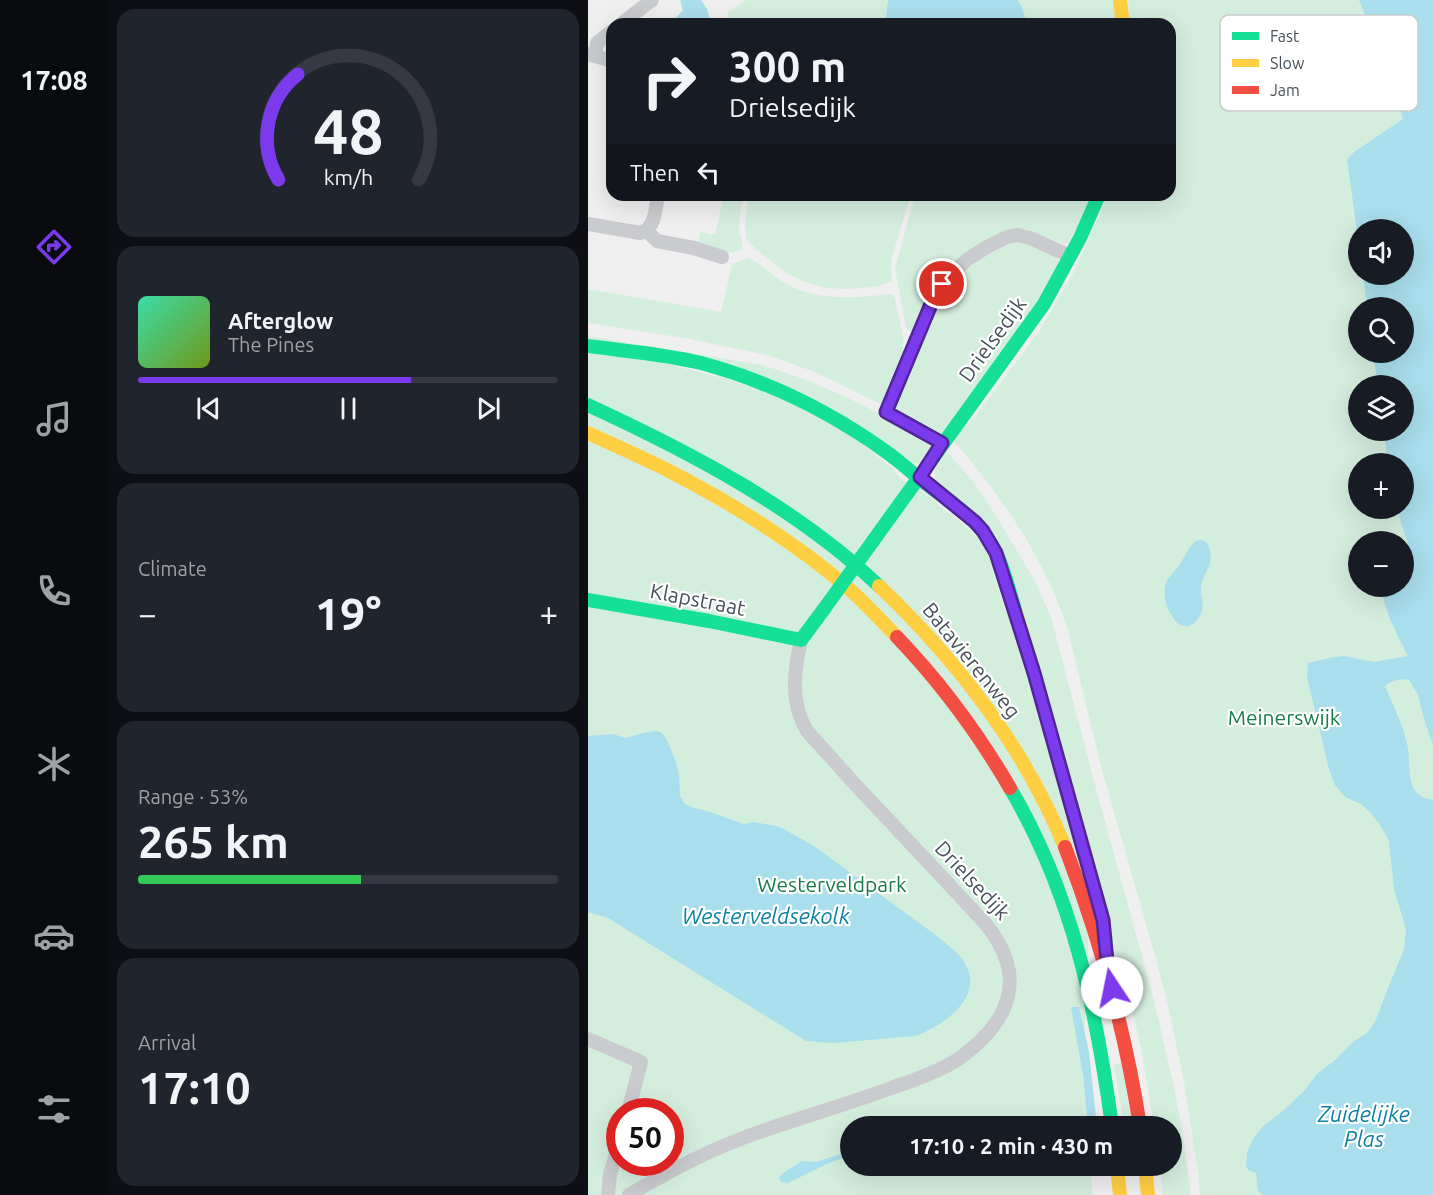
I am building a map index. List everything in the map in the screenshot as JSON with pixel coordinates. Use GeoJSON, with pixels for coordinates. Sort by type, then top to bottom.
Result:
{"type":"FeatureCollection","features":[{"type":"Feature","properties":{"kind":"main road"},"geometry":{"type":"LineString","coordinates":[[1120,0],[1122,18]]}},
{"type":"Feature","properties":{"kind":"main road","name":"Drielsedijk"},"geometry":{"type":"LineString","coordinates":[[801,640],[1044,304],[1080,238],[1096,201]]}},
{"type":"Feature","properties":{"kind":"main road"},"geometry":{"type":"LineString","coordinates":[[588,346],[700,363],[756,380],[804,401],[887,452],[975,522],[987,536],[996,553],[1037,684],[1103,920],[1108,971]]}},
{"type":"Feature","properties":{"kind":"main road","name":"Batavierenweg"},"geometry":{"type":"LineString","coordinates":[[588,405],[675,447],[745,487],[843,554],[872,579],[933,640],[982,701],[1035,784],[1064,845],[1086,903],[1108,971],[1129,1061],[1138,1116]]}},
{"type":"Feature","properties":{"kind":"main road","name":"Batavierenweg"},"geometry":{"type":"LineString","coordinates":[[588,433],[672,472],[730,505],[826,571],[853,592],[900,639],[954,702],[985,746],[1014,794],[1054,878],[1071,923],[1093,1005],[1110,1116]]}},
{"type":"Feature","properties":{"kind":"main road","name":"Klapstraat"},"geometry":{"type":"LineString","coordinates":[[588,600],[801,640]]}},
{"type":"Feature","properties":{"kind":"main road"},"geometry":{"type":"LineString","coordinates":[[1118,1176],[1120,1195]]}},
{"type":"Feature","properties":{"kind":"main road"},"geometry":{"type":"LineString","coordinates":[[1146,1176],[1148,1195]]}},
{"type":"Feature","properties":{"kind":"street"},"geometry":{"type":"LineString","coordinates":[[629,18],[652,0]]}},
{"type":"Feature","properties":{"kind":"street"},"geometry":{"type":"LineString","coordinates":[[606,36],[597,43],[591,54],[606,59]]}},
{"type":"Feature","properties":{"kind":"street"},"geometry":{"type":"LineString","coordinates":[[588,224],[640,233],[647,231],[652,225],[657,201]]}},
{"type":"Feature","properties":{"kind":"street"},"geometry":{"type":"LineString","coordinates":[[647,231],[657,241],[694,248],[722,257]]}},
{"type":"Feature","properties":{"kind":"street"},"geometry":{"type":"LineString","coordinates":[[942,443],[886,412],[932,302],[942,284],[968,259],[1007,237],[1018,235],[1030,238],[1070,256]]}},
{"type":"Feature","properties":{"kind":"street","name":"Drielsedijk"},"geometry":{"type":"LineString","coordinates":[[629,1195],[700,1155],[744,1137],[885,1091],[955,1060],[993,1026],[1001,1016],[1008,998],[1011,979],[1009,966],[998,939],[807,731],[795,700],[795,663],[801,640]]}},
{"type":"Feature","properties":{"kind":"street"},"geometry":{"type":"LineString","coordinates":[[588,1039],[641,1062],[632,1098]]}},
{"type":"Feature","properties":{"kind":"street"},"geometry":{"type":"LineString","coordinates":[[608,1195],[610,1176]]}},
{"type":"Feature","properties":{"kind":"green space"},"geometry":{"type":"Polygon","coordinates":[[[746,0],[888,0],[886,18],[728,18],[728,12],[746,0]]]}},
{"type":"Feature","properties":{"kind":"green space"},"geometry":{"type":"Polygon","coordinates":[[[1018,0],[1116,0],[1118,18],[1025,18],[1018,0]]]}},
{"type":"Feature","properties":{"kind":"green space","name":"Meinerswijk"},"geometry":{"type":"Polygon","coordinates":[[[1128,0],[1433,0],[1433,1195],[1200,1195],[1184,1082],[1169,1010],[1103,774],[1067,627],[1046,576],[1019,527],[1004,504],[952,439],[975,417],[1040,330],[1075,270],[1105,201],[1176,201],[1176,18],[1130,18],[1128,0]]]}},
{"type":"Feature","properties":{"kind":"green space"},"geometry":{"type":"Polygon","coordinates":[[[723,201],[742,201],[739,220],[742,247],[735,252],[723,252],[701,248],[698,244],[700,232],[715,235],[723,201]]]}},
{"type":"Feature","properties":{"kind":"green space"},"geometry":{"type":"Polygon","coordinates":[[[748,201],[909,201],[891,260],[892,281],[872,287],[846,289],[821,287],[798,279],[777,266],[750,243],[746,238],[745,218],[748,201]]]}},
{"type":"Feature","properties":{"kind":"green space"},"geometry":{"type":"Polygon","coordinates":[[[913,201],[1087,201],[1088,208],[1068,243],[1032,232],[1011,229],[979,246],[912,332],[906,327],[895,269],[913,201]]]}},
{"type":"Feature","properties":{"kind":"green space"},"geometry":{"type":"Polygon","coordinates":[[[1015,242],[1034,246],[1054,256],[1059,266],[1056,275],[943,433],[896,412],[895,403],[943,297],[963,272],[982,258],[1015,242]]]}},
{"type":"Feature","properties":{"kind":"green space"},"geometry":{"type":"Polygon","coordinates":[[[748,258],[783,282],[809,293],[835,297],[894,295],[901,328],[903,353],[899,372],[884,406],[815,372],[767,355],[690,339],[588,323],[588,289],[721,312],[732,264],[748,258]]]}},
{"type":"Feature","properties":{"kind":"green space"},"geometry":{"type":"Polygon","coordinates":[[[588,336],[762,365],[822,386],[852,400],[927,438],[932,445],[921,463],[912,464],[788,390],[588,343],[588,336]]]}},
{"type":"Feature","properties":{"kind":"green space","name":"Westerveldpark"},"geometry":{"type":"Polygon","coordinates":[[[588,352],[659,362],[727,379],[777,396],[843,430],[894,469],[898,477],[953,515],[986,545],[1000,594],[1029,676],[1090,901],[1083,1074],[1087,1116],[840,1116],[840,1176],[1091,1176],[1092,1195],[588,1195],[588,352]]]}},
{"type":"Feature","properties":{"kind":"green space"},"geometry":{"type":"Polygon","coordinates":[[[948,453],[972,480],[995,514],[1035,581],[1051,617],[1154,1000],[1179,1116],[1152,1116],[1132,1009],[1002,554],[936,483],[935,472],[942,455],[948,453]]]}},
{"type":"Feature","properties":{"kind":"green space"},"geometry":{"type":"Polygon","coordinates":[[[1122,1063],[1130,1116],[1122,1116],[1114,1065],[1122,1063]]]}},
{"type":"Feature","properties":{"kind":"green space"},"geometry":{"type":"Polygon","coordinates":[[[1182,1130],[1191,1195],[1163,1195],[1161,1176],[1182,1176],[1182,1130]]]}},
{"type":"Feature","properties":{"kind":"water"},"geometry":{"type":"Polygon","coordinates":[[[680,0],[701,0],[709,18],[676,18],[683,10],[680,0]]]}},
{"type":"Feature","properties":{"kind":"water"},"geometry":{"type":"Polygon","coordinates":[[[888,0],[1018,0],[1025,18],[886,18],[888,0]]]}},
{"type":"Feature","properties":{"kind":"water","name":"Zuidelijke Plas"},"geometry":{"type":"Polygon","coordinates":[[[1359,0],[1433,0],[1433,745],[1418,695],[1409,680],[1397,680],[1385,686],[1406,740],[1412,785],[1420,795],[1433,800],[1433,1195],[1263,1195],[1258,1191],[1256,1173],[1248,1170],[1246,1165],[1247,1152],[1253,1139],[1262,1127],[1305,1090],[1316,1075],[1354,1041],[1366,1034],[1375,1022],[1404,950],[1406,929],[1394,889],[1389,841],[1371,813],[1361,804],[1345,797],[1335,785],[1307,677],[1308,663],[1334,657],[1344,656],[1374,662],[1408,656],[1395,631],[1383,597],[1414,597],[1414,531],[1404,531],[1400,519],[1414,519],[1414,453],[1387,453],[1385,441],[1414,441],[1414,375],[1376,375],[1375,363],[1414,363],[1414,297],[1366,297],[1364,285],[1414,285],[1414,219],[1355,219],[1347,159],[1403,119],[1400,111],[1418,111],[1418,15],[1365,15],[1359,0]]]}},
{"type":"Feature","properties":{"kind":"water"},"geometry":{"type":"Polygon","coordinates":[[[1204,541],[1209,547],[1211,559],[1201,587],[1203,608],[1200,617],[1195,622],[1184,626],[1175,620],[1168,608],[1165,588],[1168,579],[1194,542],[1204,541]]]}},
{"type":"Feature","properties":{"kind":"water","name":"Westerveldsekolk"},"geometry":{"type":"Polygon","coordinates":[[[656,731],[661,732],[667,740],[676,762],[680,796],[684,803],[744,824],[754,822],[780,827],[814,846],[955,951],[964,962],[969,975],[970,987],[959,1008],[938,1025],[916,1036],[834,1043],[806,1041],[608,918],[588,912],[588,736],[613,734],[626,738],[656,731]]]}},
{"type":"Feature","properties":{"kind":"water"},"geometry":{"type":"Polygon","coordinates":[[[1071,1007],[1079,1007],[1089,1052],[1096,1116],[1087,1116],[1083,1075],[1071,1007]]]}},
{"type":"Feature","properties":{"kind":"water"},"geometry":{"type":"Polygon","coordinates":[[[840,1154],[840,1159],[788,1183],[781,1182],[779,1178],[802,1161],[816,1162],[840,1154]]]}},
{"type":"Feature","properties":{"kind":"traffic: fast"},"geometry":{"type":"LineString","coordinates":[[873,541],[1044,304],[1080,238],[1096,201]]}},
{"type":"Feature","properties":{"kind":"traffic: fast"},"geometry":{"type":"LineString","coordinates":[[588,346],[673,357],[726,370],[774,388],[820,410],[864,436],[958,507],[983,531],[998,557],[1016,613]]}},
{"type":"Feature","properties":{"kind":"traffic: fast"},"geometry":{"type":"LineString","coordinates":[[588,405],[703,462],[778,507],[813,531],[879,586]]}},
{"type":"Feature","properties":{"kind":"traffic: fast"},"geometry":{"type":"LineString","coordinates":[[824,609],[873,541]]}},
{"type":"Feature","properties":{"kind":"traffic: fast"},"geometry":{"type":"LineString","coordinates":[[588,600],[801,640],[824,609]]}},
{"type":"Feature","properties":{"kind":"traffic: fast"},"geometry":{"type":"LineString","coordinates":[[1010,788],[1050,868],[1078,952],[1098,1038],[1111,1116]]}},
{"type":"Feature","properties":{"kind":"traffic: slow"},"geometry":{"type":"LineString","coordinates":[[1120,0],[1122,18]]}},
{"type":"Feature","properties":{"kind":"traffic: slow"},"geometry":{"type":"LineString","coordinates":[[588,433],[671,472],[763,525],[848,588],[897,637]]}},
{"type":"Feature","properties":{"kind":"traffic: slow"},"geometry":{"type":"LineString","coordinates":[[879,586],[935,644],[986,707],[1030,774],[1065,847]]}},
{"type":"Feature","properties":{"kind":"traffic: slow"},"geometry":{"type":"LineString","coordinates":[[1016,613],[1104,922]]}},
{"type":"Feature","properties":{"kind":"traffic: slow"},"geometry":{"type":"LineString","coordinates":[[1118,1176],[1120,1195]]}},
{"type":"Feature","properties":{"kind":"traffic: slow"},"geometry":{"type":"LineString","coordinates":[[1146,1176],[1148,1195]]}},
{"type":"Feature","properties":{"kind":"traffic: jam"},"geometry":{"type":"LineString","coordinates":[[897,637],[958,709],[1010,788]]}},
{"type":"Feature","properties":{"kind":"traffic: jam"},"geometry":{"type":"LineString","coordinates":[[1065,847],[1078,881],[1110,985],[1127,1055],[1138,1116]]}},
{"type":"Feature","properties":{"kind":"route"},"geometry":{"type":"LineString","coordinates":[[942,284],[910,352],[886,412],[942,443],[920,477],[975,522],[990,542],[1001,565],[1034,673],[1103,920],[1112,988]]}}]}
